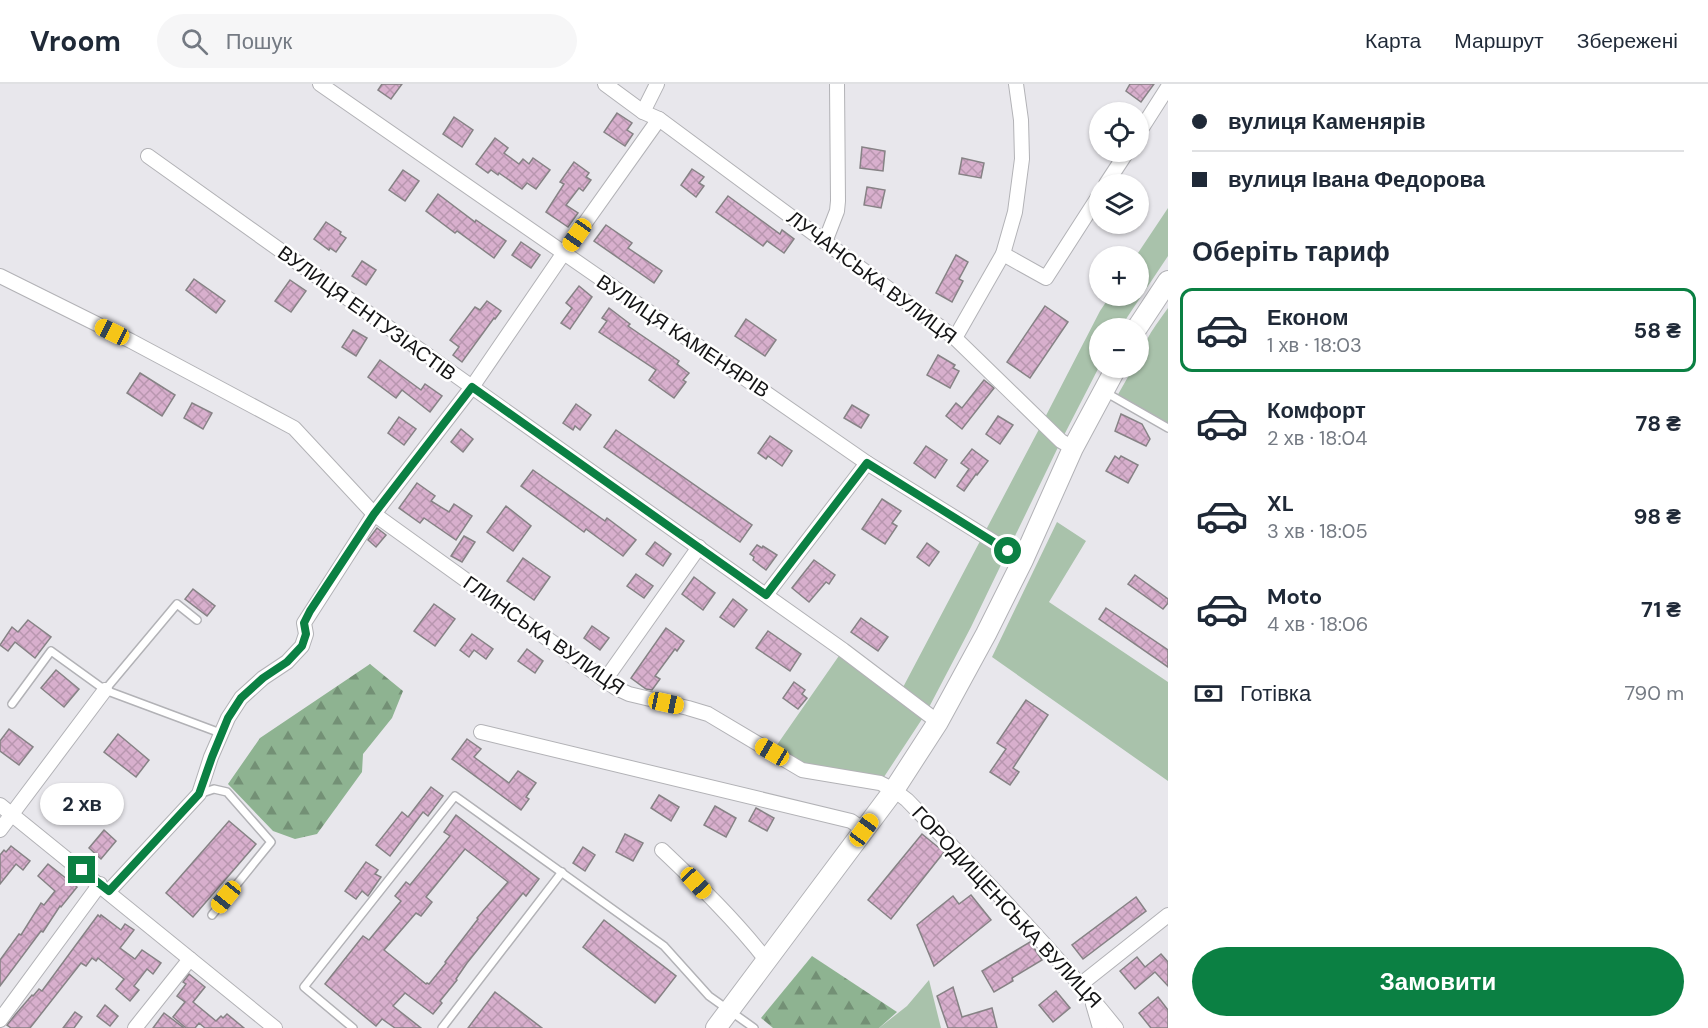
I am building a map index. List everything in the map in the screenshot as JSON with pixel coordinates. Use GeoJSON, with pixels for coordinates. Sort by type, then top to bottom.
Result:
{"type":"FeatureCollection","features":[{"type":"Feature","properties":{"kind":"main road"},"geometry":{"type":"LineString","coordinates":[[1144,318],[1168,282]]}},
{"type":"Feature","properties":{"kind":"main road"},"geometry":{"type":"LineString","coordinates":[[716,1028],[894,790],[938,722],[986,634],[1023,560],[1073,448],[1110,378]]}},
{"type":"Feature","properties":{"kind":"street","name":"ВУЛИЦЯ КАМЕНЯРІВ"},"geometry":{"type":"LineString","coordinates":[[320,84],[867,463],[1023,560]]}},
{"type":"Feature","properties":{"kind":"street","name":"ЛУЧАНСЬКА ВУЛИЦЯ"},"geometry":{"type":"LineString","coordinates":[[605,84],[643,112],[659,119],[955,338],[1061,441],[1073,448]]}},
{"type":"Feature","properties":{"kind":"street"},"geometry":{"type":"LineString","coordinates":[[643,112],[657,84]]}},
{"type":"Feature","properties":{"kind":"street"},"geometry":{"type":"LineString","coordinates":[[825,242],[837,211],[838,201],[837,84]]}},
{"type":"Feature","properties":{"kind":"street"},"geometry":{"type":"LineString","coordinates":[[955,338],[1003,254],[1015,213],[1020,178],[1021,120],[1016,84]]}},
{"type":"Feature","properties":{"kind":"street"},"geometry":{"type":"LineString","coordinates":[[1149,117],[1168,87]]}},
{"type":"Feature","properties":{"kind":"street"},"geometry":{"type":"LineString","coordinates":[[0,1020],[104,888],[199,794],[228,718],[241,698],[263,678],[287,662],[302,646],[306,634],[304,623],[310,611],[374,514],[472,387],[659,119]]}},
{"type":"Feature","properties":{"kind":"street","name":"ВУЛИЦЯ ЕНТУЗІАСТІВ"},"geometry":{"type":"LineString","coordinates":[[148,156],[843,650],[938,722]]}},
{"type":"Feature","properties":{"kind":"street"},"geometry":{"type":"LineString","coordinates":[[1003,254],[1046,278],[1089,211]]}},
{"type":"Feature","properties":{"kind":"street","name":"ГЛИНСЬКА ВУЛИЦЯ"},"geometry":{"type":"LineString","coordinates":[[0,276],[131,341],[294,428],[374,514],[605,680],[629,694],[708,714],[802,770],[880,783],[894,790]]}},
{"type":"Feature","properties":{"kind":"street"},"geometry":{"type":"LineString","coordinates":[[766,595],[867,463]]}},
{"type":"Feature","properties":{"kind":"street"},"geometry":{"type":"LineString","coordinates":[[605,680],[699,547]]}},
{"type":"Feature","properties":{"kind":"street"},"geometry":{"type":"LineString","coordinates":[[0,830],[105,690]]}},
{"type":"Feature","properties":{"kind":"street"},"geometry":{"type":"LineString","coordinates":[[481,732],[851,821],[864,830]]}},
{"type":"Feature","properties":{"kind":"street","name":"ГОРОДИЩЕНСЬКА ВУЛИЦЯ"},"geometry":{"type":"LineString","coordinates":[[894,790],[907,800],[1022,917],[1116,1028]]}},
{"type":"Feature","properties":{"kind":"street"},"geometry":{"type":"LineString","coordinates":[[0,805],[275,1028]]}},
{"type":"Feature","properties":{"kind":"street"},"geometry":{"type":"LineString","coordinates":[[662,850],[724,912],[767,961]]}},
{"type":"Feature","properties":{"kind":"street"},"geometry":{"type":"LineString","coordinates":[[1081,984],[1166,922]]}},
{"type":"Feature","properties":{"kind":"street"},"geometry":{"type":"LineString","coordinates":[[135,1028],[190,959]]}},
{"type":"Feature","properties":{"kind":"street"},"geometry":{"type":"LineString","coordinates":[[1091,997],[1100,1028]]}},
{"type":"Feature","properties":{"kind":"lane"},"geometry":{"type":"LineString","coordinates":[[1103,390],[1168,428]]}},
{"type":"Feature","properties":{"kind":"lane"},"geometry":{"type":"LineString","coordinates":[[105,690],[177,604],[197,620]]}},
{"type":"Feature","properties":{"kind":"lane"},"geometry":{"type":"LineString","coordinates":[[12,704],[51,651],[105,690],[223,734]]}},
{"type":"Feature","properties":{"kind":"lane"},"geometry":{"type":"LineString","coordinates":[[199,794],[214,789],[227,792],[271,842],[212,915]]}},
{"type":"Feature","properties":{"kind":"lane"},"geometry":{"type":"LineString","coordinates":[[353,1028],[304,987],[455,796],[663,946],[709,996],[754,1028]]}},
{"type":"Feature","properties":{"kind":"lane"},"geometry":{"type":"LineString","coordinates":[[442,1028],[562,872]]}},
{"type":"Feature","properties":{"kind":"green space"},"geometry":{"type":"Polygon","coordinates":[[[1168,208],[1168,256],[1149,284],[1149,246],[1143,246],[1168,208]]]}},
{"type":"Feature","properties":{"kind":"green space"},"geometry":{"type":"Polygon","coordinates":[[[1103,306],[1135,306],[1127,318],[1096,318],[1103,306]]]}},
{"type":"Feature","properties":{"kind":"green space"},"geometry":{"type":"Polygon","coordinates":[[[1168,308],[1168,428],[1116,398],[1127,378],[1149,378],[1149,336],[1168,308]]]}},
{"type":"Feature","properties":{"kind":"green space"},"geometry":{"type":"Polygon","coordinates":[[[1089,332],[1089,378],[1093,378],[971,627],[926,713],[880,783],[813,773],[772,752],[843,650],[900,693],[1089,332]]]}},
{"type":"Feature","properties":{"kind":"green space"},"geometry":{"type":"Polygon","coordinates":[[[1057,522],[1086,541],[1049,602],[1168,682],[1168,781],[992,657],[1057,522]]]}},
{"type":"Feature","properties":{"kind":"green space"},"geometry":{"type":"Polygon","coordinates":[[[370,664],[403,691],[392,718],[363,754],[362,772],[317,834],[295,839],[273,831],[228,784],[260,738],[370,664]]]}},
{"type":"Feature","properties":{"kind":"green space"},"geometry":{"type":"Polygon","coordinates":[[[812,956],[897,1012],[879,1028],[773,1028],[761,1018],[812,956]]]}},
{"type":"Feature","properties":{"kind":"green space"},"geometry":{"type":"Polygon","coordinates":[[[929,980],[941,1028],[879,1028],[907,1006],[929,980]]]}},
{"type":"Feature","properties":{"kind":"building"},"geometry":{"type":"Polygon","coordinates":[[[382,84],[402,84],[391,99],[378,90],[382,84]]]}},
{"type":"Feature","properties":{"kind":"building"},"geometry":{"type":"Polygon","coordinates":[[[1130,84],[1154,84],[1141,102],[1126,91],[1130,84]]]}},
{"type":"Feature","properties":{"kind":"building"},"geometry":{"type":"Polygon","coordinates":[[[617,113],[632,123],[627,130],[633,134],[625,146],[604,132],[617,113]]]}},
{"type":"Feature","properties":{"kind":"building"},"geometry":{"type":"Polygon","coordinates":[[[454,117],[473,130],[462,147],[443,134],[454,117]]]}},
{"type":"Feature","properties":{"kind":"building"},"geometry":{"type":"Polygon","coordinates":[[[495,138],[508,148],[504,153],[519,164],[523,159],[529,164],[533,158],[550,170],[536,189],[527,183],[522,189],[499,173],[498,175],[491,170],[488,173],[476,164],[495,138]]]}},
{"type":"Feature","properties":{"kind":"building"},"geometry":{"type":"Polygon","coordinates":[[[862,147],[885,151],[883,171],[860,168],[862,147]]]}},
{"type":"Feature","properties":{"kind":"building"},"geometry":{"type":"Polygon","coordinates":[[[962,158],[984,163],[981,178],[959,174],[962,158]]]}},
{"type":"Feature","properties":{"kind":"building"},"geometry":{"type":"Polygon","coordinates":[[[574,162],[589,173],[586,177],[591,180],[583,191],[579,188],[566,205],[578,213],[568,227],[546,212],[564,184],[560,182],[574,162]]]}},
{"type":"Feature","properties":{"kind":"building"},"geometry":{"type":"Polygon","coordinates":[[[692,169],[704,177],[699,183],[704,186],[696,197],[681,185],[692,169]]]}},
{"type":"Feature","properties":{"kind":"building"},"geometry":{"type":"Polygon","coordinates":[[[403,170],[419,181],[405,201],[389,190],[403,170]]]}},
{"type":"Feature","properties":{"kind":"building"},"geometry":{"type":"Polygon","coordinates":[[[867,187],[885,190],[881,208],[864,205],[867,187]]]}},
{"type":"Feature","properties":{"kind":"building"},"geometry":{"type":"Polygon","coordinates":[[[438,194],[475,222],[476,220],[506,241],[494,258],[426,211],[438,194]]]}},
{"type":"Feature","properties":{"kind":"building"},"geometry":{"type":"Polygon","coordinates":[[[728,196],[780,234],[782,230],[794,239],[784,253],[767,241],[763,246],[716,212],[728,196]]]}},
{"type":"Feature","properties":{"kind":"building"},"geometry":{"type":"Polygon","coordinates":[[[326,222],[346,238],[336,252],[330,248],[329,250],[314,239],[326,222]]]}},
{"type":"Feature","properties":{"kind":"building"},"geometry":{"type":"Polygon","coordinates":[[[606,225],[632,243],[628,248],[662,271],[654,283],[594,241],[606,225]]]}},
{"type":"Feature","properties":{"kind":"building"},"geometry":{"type":"Polygon","coordinates":[[[521,242],[540,255],[531,268],[512,255],[521,242]]]}},
{"type":"Feature","properties":{"kind":"building"},"geometry":{"type":"Polygon","coordinates":[[[956,255],[968,262],[959,279],[963,281],[952,302],[936,293],[956,255]]]}},
{"type":"Feature","properties":{"kind":"building"},"geometry":{"type":"Polygon","coordinates":[[[362,261],[376,270],[366,285],[352,276],[362,261]]]}},
{"type":"Feature","properties":{"kind":"building"},"geometry":{"type":"Polygon","coordinates":[[[194,279],[225,301],[216,313],[186,290],[194,279]]]}},
{"type":"Feature","properties":{"kind":"building"},"geometry":{"type":"Polygon","coordinates":[[[290,280],[306,291],[291,312],[275,301],[290,280]]]}},
{"type":"Feature","properties":{"kind":"building"},"geometry":{"type":"Polygon","coordinates":[[[579,286],[592,297],[570,329],[561,323],[572,308],[566,303],[579,286]]]}},
{"type":"Feature","properties":{"kind":"building"},"geometry":{"type":"Polygon","coordinates":[[[487,301],[501,311],[462,362],[453,355],[459,347],[450,340],[475,307],[480,310],[487,301]]]}},
{"type":"Feature","properties":{"kind":"building"},"geometry":{"type":"Polygon","coordinates":[[[1045,306],[1068,322],[1030,378],[1007,362],[1045,306]]]}},
{"type":"Feature","properties":{"kind":"building"},"geometry":{"type":"Polygon","coordinates":[[[609,308],[630,324],[628,326],[679,361],[677,364],[689,373],[683,380],[686,382],[674,398],[649,380],[656,370],[599,332],[607,321],[602,318],[609,308]]]}},
{"type":"Feature","properties":{"kind":"building"},"geometry":{"type":"Polygon","coordinates":[[[746,319],[776,340],[765,356],[735,336],[746,319]]]}},
{"type":"Feature","properties":{"kind":"building"},"geometry":{"type":"Polygon","coordinates":[[[353,330],[367,338],[356,356],[342,347],[353,330]]]}},
{"type":"Feature","properties":{"kind":"building"},"geometry":{"type":"Polygon","coordinates":[[[938,355],[955,365],[953,368],[959,371],[950,388],[927,375],[938,355]]]}},
{"type":"Feature","properties":{"kind":"building"},"geometry":{"type":"Polygon","coordinates":[[[380,360],[421,390],[425,384],[442,396],[430,412],[402,390],[396,398],[368,377],[380,360]]]}},
{"type":"Feature","properties":{"kind":"building"},"geometry":{"type":"Polygon","coordinates":[[[140,373],[175,395],[162,416],[127,393],[140,373]]]}},
{"type":"Feature","properties":{"kind":"building"},"geometry":{"type":"Polygon","coordinates":[[[984,380],[994,388],[962,429],[946,416],[956,403],[962,408],[984,380]]]}},
{"type":"Feature","properties":{"kind":"building"},"geometry":{"type":"Polygon","coordinates":[[[192,403],[212,413],[203,429],[184,418],[192,403]]]}},
{"type":"Feature","properties":{"kind":"building"},"geometry":{"type":"Polygon","coordinates":[[[576,404],[591,415],[580,430],[575,426],[573,430],[563,423],[576,404]]]}},
{"type":"Feature","properties":{"kind":"building"},"geometry":{"type":"Polygon","coordinates":[[[852,405],[869,415],[861,428],[844,418],[852,405]]]}},
{"type":"Feature","properties":{"kind":"building"},"geometry":{"type":"Polygon","coordinates":[[[1121,414],[1142,424],[1150,439],[1146,446],[1115,431],[1121,414]]]}},
{"type":"Feature","properties":{"kind":"building"},"geometry":{"type":"Polygon","coordinates":[[[998,416],[1013,425],[1000,444],[986,434],[998,416]]]}},
{"type":"Feature","properties":{"kind":"building"},"geometry":{"type":"Polygon","coordinates":[[[399,417],[416,429],[404,445],[388,433],[399,417]]]}},
{"type":"Feature","properties":{"kind":"building"},"geometry":{"type":"Polygon","coordinates":[[[461,429],[473,439],[463,452],[451,442],[461,429]]]}},
{"type":"Feature","properties":{"kind":"building"},"geometry":{"type":"Polygon","coordinates":[[[616,430],[752,525],[740,542],[604,447],[616,430]]]}},
{"type":"Feature","properties":{"kind":"building"},"geometry":{"type":"Polygon","coordinates":[[[770,436],[792,451],[782,466],[768,456],[766,459],[758,453],[770,436]]]}},
{"type":"Feature","properties":{"kind":"building"},"geometry":{"type":"Polygon","coordinates":[[[926,446],[947,460],[935,478],[914,463],[926,446]]]}},
{"type":"Feature","properties":{"kind":"building"},"geometry":{"type":"Polygon","coordinates":[[[972,449],[988,461],[964,491],[957,486],[969,469],[961,463],[972,449]]]}},
{"type":"Feature","properties":{"kind":"building"},"geometry":{"type":"Polygon","coordinates":[[[1115,456],[1119,459],[1121,456],[1138,465],[1128,483],[1106,471],[1115,456]]]}},
{"type":"Feature","properties":{"kind":"building"},"geometry":{"type":"Polygon","coordinates":[[[533,470],[605,521],[607,518],[636,540],[623,556],[586,529],[584,532],[521,486],[533,470]]]}},
{"type":"Feature","properties":{"kind":"building"},"geometry":{"type":"Polygon","coordinates":[[[417,483],[435,496],[431,501],[449,512],[454,504],[472,516],[456,540],[424,518],[420,523],[399,508],[417,483]]]}},
{"type":"Feature","properties":{"kind":"building"},"geometry":{"type":"Polygon","coordinates":[[[882,499],[901,511],[892,523],[897,526],[885,544],[862,529],[882,499]]]}},
{"type":"Feature","properties":{"kind":"building"},"geometry":{"type":"Polygon","coordinates":[[[506,506],[531,526],[513,551],[487,532],[506,506]]]}},
{"type":"Feature","properties":{"kind":"building"},"geometry":{"type":"Polygon","coordinates":[[[377,528],[386,535],[376,547],[368,540],[377,528]]]}},
{"type":"Feature","properties":{"kind":"building"},"geometry":{"type":"Polygon","coordinates":[[[464,536],[475,542],[462,562],[451,556],[464,536]]]}},
{"type":"Feature","properties":{"kind":"building"},"geometry":{"type":"Polygon","coordinates":[[[655,542],[671,554],[663,566],[646,554],[655,542]]]}},
{"type":"Feature","properties":{"kind":"building"},"geometry":{"type":"Polygon","coordinates":[[[927,543],[939,552],[929,566],[917,557],[927,543]]]}},
{"type":"Feature","properties":{"kind":"building"},"geometry":{"type":"Polygon","coordinates":[[[757,545],[777,555],[766,570],[753,560],[754,557],[750,554],[757,545]]]}},
{"type":"Feature","properties":{"kind":"building"},"geometry":{"type":"Polygon","coordinates":[[[523,558],[550,577],[534,600],[507,581],[523,558]]]}},
{"type":"Feature","properties":{"kind":"building"},"geometry":{"type":"Polygon","coordinates":[[[814,560],[835,575],[829,584],[826,582],[809,602],[792,588],[814,560]]]}},
{"type":"Feature","properties":{"kind":"building"},"geometry":{"type":"Polygon","coordinates":[[[636,574],[653,586],[644,598],[627,586],[636,574]]]}},
{"type":"Feature","properties":{"kind":"building"},"geometry":{"type":"Polygon","coordinates":[[[1135,575],[1168,599],[1163,609],[1128,584],[1135,575]]]}},
{"type":"Feature","properties":{"kind":"building"},"geometry":{"type":"Polygon","coordinates":[[[694,577],[715,593],[703,610],[682,594],[694,577]]]}},
{"type":"Feature","properties":{"kind":"building"},"geometry":{"type":"Polygon","coordinates":[[[193,589],[215,606],[207,616],[185,599],[193,589]]]}},
{"type":"Feature","properties":{"kind":"building"},"geometry":{"type":"Polygon","coordinates":[[[733,599],[747,610],[734,627],[720,617],[733,599]]]}},
{"type":"Feature","properties":{"kind":"building"},"geometry":{"type":"Polygon","coordinates":[[[434,604],[455,619],[435,646],[414,631],[434,604]]]}},
{"type":"Feature","properties":{"kind":"building"},"geometry":{"type":"Polygon","coordinates":[[[1106,608],[1168,650],[1168,667],[1099,619],[1106,608]]]}},
{"type":"Feature","properties":{"kind":"building"},"geometry":{"type":"Polygon","coordinates":[[[861,618],[888,637],[878,651],[851,632],[861,618]]]}},
{"type":"Feature","properties":{"kind":"building"},"geometry":{"type":"Polygon","coordinates":[[[28,620],[51,637],[35,658],[15,642],[8,651],[0,645],[12,627],[18,632],[28,620]]]}},
{"type":"Feature","properties":{"kind":"building"},"geometry":{"type":"Polygon","coordinates":[[[592,626],[609,638],[600,650],[584,638],[592,626]]]}},
{"type":"Feature","properties":{"kind":"building"},"geometry":{"type":"Polygon","coordinates":[[[666,628],[684,641],[677,651],[675,649],[655,676],[660,679],[652,690],[646,689],[631,678],[666,628]]]}},
{"type":"Feature","properties":{"kind":"building"},"geometry":{"type":"Polygon","coordinates":[[[768,631],[801,654],[790,671],[756,648],[768,631]]]}},
{"type":"Feature","properties":{"kind":"building"},"geometry":{"type":"Polygon","coordinates":[[[472,634],[493,649],[486,659],[474,650],[469,657],[460,650],[472,634]]]}},
{"type":"Feature","properties":{"kind":"building"},"geometry":{"type":"Polygon","coordinates":[[[527,649],[543,661],[535,673],[518,661],[527,649]]]}},
{"type":"Feature","properties":{"kind":"building"},"geometry":{"type":"Polygon","coordinates":[[[56,670],[79,689],[64,707],[41,688],[56,670]]]}},
{"type":"Feature","properties":{"kind":"building"},"geometry":{"type":"Polygon","coordinates":[[[794,682],[805,690],[802,694],[807,698],[798,709],[783,698],[794,682]]]}},
{"type":"Feature","properties":{"kind":"building"},"geometry":{"type":"Polygon","coordinates":[[[1026,700],[1048,715],[1013,768],[1019,772],[1010,785],[990,772],[1006,749],[997,743],[1026,700]]]}},
{"type":"Feature","properties":{"kind":"building"},"geometry":{"type":"Polygon","coordinates":[[[9,729],[33,747],[19,765],[0,751],[0,741],[9,729]]]}},
{"type":"Feature","properties":{"kind":"building"},"geometry":{"type":"Polygon","coordinates":[[[118,734],[149,760],[136,777],[104,752],[118,734]]]}},
{"type":"Feature","properties":{"kind":"building"},"geometry":{"type":"Polygon","coordinates":[[[467,739],[481,749],[474,757],[509,783],[518,771],[536,783],[526,797],[529,799],[521,810],[452,759],[467,739]]]}},
{"type":"Feature","properties":{"kind":"building"},"geometry":{"type":"Polygon","coordinates":[[[431,787],[443,796],[428,816],[423,812],[390,856],[376,845],[402,812],[408,817],[431,787]]]}},
{"type":"Feature","properties":{"kind":"building"},"geometry":{"type":"Polygon","coordinates":[[[659,795],[679,807],[671,821],[651,808],[659,795]]]}},
{"type":"Feature","properties":{"kind":"building"},"geometry":{"type":"Polygon","coordinates":[[[66,804],[79,814],[71,823],[58,814],[66,804]]]}},
{"type":"Feature","properties":{"kind":"building"},"geometry":{"type":"Polygon","coordinates":[[[715,806],[736,818],[726,837],[704,825],[715,806]]]}},
{"type":"Feature","properties":{"kind":"building"},"geometry":{"type":"Polygon","coordinates":[[[756,808],[774,818],[767,831],[749,821],[756,808]]]}},
{"type":"Feature","properties":{"kind":"building"},"geometry":{"type":"Polygon","coordinates":[[[456,815],[539,879],[526,896],[523,893],[467,963],[433,1014],[405,993],[393,1006],[421,1028],[395,1028],[382,1019],[376,1026],[325,984],[363,936],[369,940],[401,901],[395,896],[406,882],[410,885],[450,836],[444,832],[456,815]],[[465,849],[426,897],[432,902],[421,916],[416,913],[384,950],[426,984],[429,984],[477,918],[508,882],[465,849]]]}},
{"type":"Feature","properties":{"kind":"building"},"geometry":{"type":"Polygon","coordinates":[[[229,821],[256,844],[193,917],[166,893],[229,821]]]}},
{"type":"Feature","properties":{"kind":"building"},"geometry":{"type":"Polygon","coordinates":[[[104,830],[116,841],[101,859],[89,848],[104,830]]]}},
{"type":"Feature","properties":{"kind":"building"},"geometry":{"type":"Polygon","coordinates":[[[625,834],[643,843],[633,861],[616,852],[625,834]]]}},
{"type":"Feature","properties":{"kind":"building"},"geometry":{"type":"Polygon","coordinates":[[[922,834],[944,852],[891,919],[868,900],[922,834]]]}},
{"type":"Feature","properties":{"kind":"building"},"geometry":{"type":"Polygon","coordinates":[[[11,846],[30,861],[23,870],[16,864],[0,884],[0,855],[11,846]]]}},
{"type":"Feature","properties":{"kind":"building"},"geometry":{"type":"Polygon","coordinates":[[[583,847],[595,855],[585,871],[573,863],[583,847]]]}},
{"type":"Feature","properties":{"kind":"building"},"geometry":{"type":"Polygon","coordinates":[[[366,862],[378,870],[375,874],[381,877],[368,896],[362,891],[356,899],[345,891],[366,862]]]}},
{"type":"Feature","properties":{"kind":"building"},"geometry":{"type":"Polygon","coordinates":[[[48,864],[77,887],[0,986],[0,960],[19,934],[21,935],[41,903],[44,905],[55,891],[38,876],[48,864]]]}},
{"type":"Feature","properties":{"kind":"building"},"geometry":{"type":"Polygon","coordinates":[[[971,895],[991,920],[934,966],[917,925],[953,896],[959,904],[971,895]]]}},
{"type":"Feature","properties":{"kind":"building"},"geometry":{"type":"Polygon","coordinates":[[[1136,897],[1146,911],[1083,959],[1072,945],[1136,897]]]}},
{"type":"Feature","properties":{"kind":"building"},"geometry":{"type":"Polygon","coordinates":[[[98,915],[121,930],[125,924],[134,930],[120,948],[135,959],[142,950],[161,963],[153,974],[147,969],[134,986],[139,990],[130,1001],[116,989],[124,979],[98,958],[96,961],[92,958],[86,966],[81,963],[30,1028],[11,1028],[7,1025],[32,995],[39,989],[42,991],[98,915]]]}},
{"type":"Feature","properties":{"kind":"building"},"geometry":{"type":"Polygon","coordinates":[[[604,920],[676,976],[655,1003],[583,947],[604,920]]]}},
{"type":"Feature","properties":{"kind":"building"},"geometry":{"type":"Polygon","coordinates":[[[1030,942],[1042,960],[994,992],[982,971],[1030,942]]]}},
{"type":"Feature","properties":{"kind":"building"},"geometry":{"type":"Polygon","coordinates":[[[1161,954],[1168,962],[1168,986],[1155,972],[1135,989],[1120,971],[1137,957],[1145,967],[1161,954]]]}},
{"type":"Feature","properties":{"kind":"building"},"geometry":{"type":"Polygon","coordinates":[[[189,974],[205,987],[193,1002],[216,1021],[227,1014],[244,1028],[205,1028],[199,1023],[195,1028],[186,1028],[173,1017],[185,1002],[177,996],[186,984],[183,982],[189,974]]]}},
{"type":"Feature","properties":{"kind":"building"},"geometry":{"type":"Polygon","coordinates":[[[953,987],[962,1017],[992,1008],[997,1028],[948,1028],[937,996],[953,987]]]}},
{"type":"Feature","properties":{"kind":"building"},"geometry":{"type":"Polygon","coordinates":[[[1056,991],[1070,1008],[1053,1022],[1039,1005],[1056,991]]]}},
{"type":"Feature","properties":{"kind":"building"},"geometry":{"type":"Polygon","coordinates":[[[495,992],[542,1028],[468,1028],[495,992]]]}},
{"type":"Feature","properties":{"kind":"building"},"geometry":{"type":"Polygon","coordinates":[[[1158,997],[1168,1010],[1168,1028],[1151,1028],[1139,1013],[1158,997]]]}},
{"type":"Feature","properties":{"kind":"building"},"geometry":{"type":"Polygon","coordinates":[[[105,1005],[118,1016],[110,1026],[97,1016],[105,1005]]]}},
{"type":"Feature","properties":{"kind":"building"},"geometry":{"type":"Polygon","coordinates":[[[75,1012],[82,1017],[74,1028],[63,1028],[75,1012]]]}},
{"type":"Feature","properties":{"kind":"building"},"geometry":{"type":"Polygon","coordinates":[[[164,1013],[184,1028],[153,1028],[164,1013]]]}},
{"type":"Feature","properties":{"kind":"route"},"geometry":{"type":"LineString","coordinates":[[82,870],[109,891],[199,794],[228,718],[241,698],[263,678],[287,662],[302,646],[306,634],[304,623],[310,611],[374,514],[472,387],[766,595],[867,463],[1008,551]]}}]}
